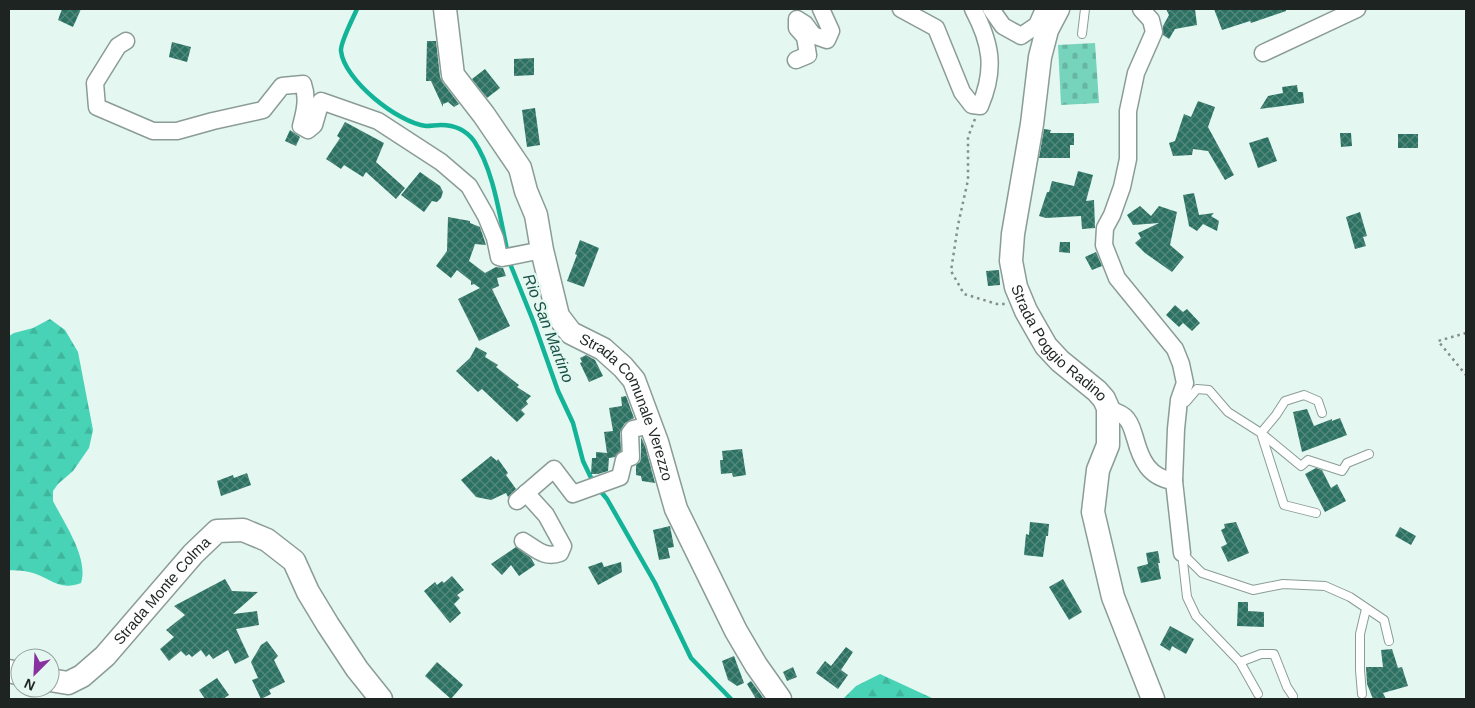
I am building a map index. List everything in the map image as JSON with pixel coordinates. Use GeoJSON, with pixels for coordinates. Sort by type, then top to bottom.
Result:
{"type":"FeatureCollection","features":[{"type":"Feature","properties":{"kind":"street","name":"Strada Comunale Verezzo"},"geometry":{"type":"LineString","coordinates":[[445,9],[452,74],[484,115],[520,168],[526,191],[536,214],[542,250],[558,316],[571,333],[603,349],[634,380],[657,442],[676,509],[736,631],[756,665],[780,699]]}},
{"type":"Feature","properties":{"kind":"street"},"geometry":{"type":"LineString","coordinates":[[796,60],[808,55],[805,37],[797,28],[797,19],[805,24],[813,35],[827,40],[831,31],[821,9]]}},
{"type":"Feature","properties":{"kind":"street"},"geometry":{"type":"LineString","coordinates":[[901,9],[936,28],[962,92],[972,105],[980,106],[985,94],[991,64],[985,32],[973,9]]}},
{"type":"Feature","properties":{"kind":"street"},"geometry":{"type":"LineString","coordinates":[[990,9],[1003,26],[1021,36],[1036,25],[1044,9]]}},
{"type":"Feature","properties":{"kind":"street","name":"Strada Poggio Radino"},"geometry":{"type":"LineString","coordinates":[[1058,9],[1047,30],[1040,57],[1032,124],[1012,234],[1011,261],[1016,287],[1046,346],[1060,361],[1097,392],[1104,399],[1108,408],[1108,445],[1098,470],[1093,512],[1113,597],[1153,699]]}},
{"type":"Feature","properties":{"kind":"street"},"geometry":{"type":"LineString","coordinates":[[1141,9],[1151,20],[1154,32],[1136,73],[1128,111],[1128,158],[1116,206],[1105,228],[1104,245],[1117,278],[1175,349],[1181,364],[1185,383],[1179,400],[1174,481],[1182,553]]}},
{"type":"Feature","properties":{"kind":"street"},"geometry":{"type":"LineString","coordinates":[[1263,53],[1357,9]]}},
{"type":"Feature","properties":{"kind":"street"},"geometry":{"type":"LineString","coordinates":[[126,42],[118,46],[95,83],[97,107],[153,131],[177,131],[263,110],[282,86],[303,84],[306,94],[301,126],[308,130],[314,125],[321,102],[378,121],[441,162],[469,186],[486,216],[495,238],[499,257],[542,250]]}},
{"type":"Feature","properties":{"kind":"street"},"geometry":{"type":"LineString","coordinates":[[1108,408],[1126,418],[1143,460],[1152,474],[1163,480],[1174,481]]}},
{"type":"Feature","properties":{"kind":"street"},"geometry":{"type":"LineString","coordinates":[[523,541],[544,554],[553,556],[560,553],[563,546],[546,515],[522,497],[554,469],[573,494],[620,478],[624,460],[632,457],[630,433],[633,429],[646,426],[648,418]]}},
{"type":"Feature","properties":{"kind":"street","name":"Strada Monte Colma"},"geometry":{"type":"LineString","coordinates":[[60,681],[68,682],[82,676],[105,656],[193,554],[218,530],[243,530],[268,540],[294,561],[308,592],[328,625],[357,669],[381,699]]}},
{"type":"Feature","properties":{"kind":"lane"},"geometry":{"type":"LineString","coordinates":[[1082,34],[1085,9]]}},
{"type":"Feature","properties":{"kind":"lane"},"geometry":{"type":"LineString","coordinates":[[1179,400],[1186,402],[1197,389],[1209,390],[1228,412],[1261,433],[1301,466],[1308,460],[1342,471],[1347,463],[1369,454]]}},
{"type":"Feature","properties":{"kind":"lane"},"geometry":{"type":"LineString","coordinates":[[1261,433],[1285,401],[1304,395],[1318,401],[1322,413]]}},
{"type":"Feature","properties":{"kind":"lane"},"geometry":{"type":"LineString","coordinates":[[1261,433],[1284,505],[1316,513]]}},
{"type":"Feature","properties":{"kind":"lane"},"geometry":{"type":"LineString","coordinates":[[1182,553],[1202,573],[1253,590],[1283,584],[1325,586],[1350,596],[1384,620],[1389,641]]}},
{"type":"Feature","properties":{"kind":"lane"},"geometry":{"type":"LineString","coordinates":[[1182,553],[1187,596],[1196,616],[1240,662],[1258,694]]}},
{"type":"Feature","properties":{"kind":"lane"},"geometry":{"type":"LineString","coordinates":[[1362,694],[1360,634],[1366,609]]}},
{"type":"Feature","properties":{"kind":"lane"},"geometry":{"type":"LineString","coordinates":[[1240,662],[1261,654],[1274,654],[1287,687],[1293,696]]}},
{"type":"Feature","properties":{"kind":"path"},"geometry":{"type":"LineString","coordinates":[[980,106],[968,137],[968,180],[958,225],[951,272],[964,294],[997,304],[1023,304]]}},
{"type":"Feature","properties":{"kind":"path"},"geometry":{"type":"LineString","coordinates":[[1466,333],[1438,341],[1466,375]]}},
{"type":"Feature","properties":{"kind":"green space"},"geometry":{"type":"Polygon","coordinates":[[[1095,43],[1099,103],[1061,105],[1058,45],[1095,43]]]}},
{"type":"Feature","properties":{"kind":"green space"},"geometry":{"type":"Polygon","coordinates":[[[50,319],[65,330],[78,352],[93,430],[89,448],[73,471],[53,491],[53,501],[69,530],[82,563],[81,583],[66,586],[29,572],[9,570],[9,336],[33,328],[50,319]]]}},
{"type":"Feature","properties":{"kind":"green space"},"geometry":{"type":"Polygon","coordinates":[[[880,674],[934,699],[843,699],[856,686],[880,674]]]}},
{"type":"Feature","properties":{"kind":"building"},"geometry":{"type":"Polygon","coordinates":[[[62,9],[81,9],[73,27],[58,20],[62,9]]]}},
{"type":"Feature","properties":{"kind":"building"},"geometry":{"type":"Polygon","coordinates":[[[1166,9],[1195,9],[1197,25],[1175,29],[1169,39],[1163,35],[1163,26],[1169,15],[1166,9]]]}},
{"type":"Feature","properties":{"kind":"building"},"geometry":{"type":"Polygon","coordinates":[[[1214,9],[1286,9],[1286,11],[1251,23],[1250,21],[1222,30],[1214,9]]]}},
{"type":"Feature","properties":{"kind":"building"},"geometry":{"type":"Polygon","coordinates":[[[427,41],[436,41],[440,77],[459,104],[454,107],[448,102],[443,104],[443,107],[431,81],[426,81],[427,41]]]}},
{"type":"Feature","properties":{"kind":"building"},"geometry":{"type":"Polygon","coordinates":[[[172,42],[191,47],[187,62],[169,57],[172,42]]]}},
{"type":"Feature","properties":{"kind":"building"},"geometry":{"type":"Polygon","coordinates":[[[534,58],[534,75],[514,76],[514,59],[534,58]]]}},
{"type":"Feature","properties":{"kind":"building"},"geometry":{"type":"Polygon","coordinates":[[[485,69],[500,88],[487,98],[472,79],[485,69]]]}},
{"type":"Feature","properties":{"kind":"building"},"geometry":{"type":"Polygon","coordinates":[[[1297,85],[1298,92],[1303,92],[1304,103],[1260,109],[1268,96],[1283,93],[1282,87],[1297,85]]]}},
{"type":"Feature","properties":{"kind":"building"},"geometry":{"type":"Polygon","coordinates":[[[1198,101],[1215,107],[1208,127],[1234,175],[1225,180],[1208,151],[1193,149],[1192,155],[1173,156],[1169,143],[1175,141],[1184,114],[1191,117],[1198,101]]]}},
{"type":"Feature","properties":{"kind":"building"},"geometry":{"type":"Polygon","coordinates":[[[535,108],[540,145],[527,147],[522,110],[535,108]]]}},
{"type":"Feature","properties":{"kind":"building"},"geometry":{"type":"Polygon","coordinates":[[[345,122],[384,143],[376,162],[405,188],[396,199],[366,172],[363,177],[344,165],[341,169],[326,159],[340,138],[337,136],[345,122]]]}},
{"type":"Feature","properties":{"kind":"building"},"geometry":{"type":"Polygon","coordinates":[[[1044,129],[1051,130],[1050,133],[1074,133],[1074,145],[1070,145],[1070,158],[1039,158],[1044,129]]]}},
{"type":"Feature","properties":{"kind":"building"},"geometry":{"type":"Polygon","coordinates":[[[290,130],[300,137],[296,146],[285,141],[290,130]]]}},
{"type":"Feature","properties":{"kind":"building"},"geometry":{"type":"Polygon","coordinates":[[[1340,133],[1351,133],[1352,146],[1341,147],[1340,133]]]}},
{"type":"Feature","properties":{"kind":"building"},"geometry":{"type":"Polygon","coordinates":[[[1398,134],[1418,134],[1418,148],[1398,148],[1398,134]]]}},
{"type":"Feature","properties":{"kind":"building"},"geometry":{"type":"Polygon","coordinates":[[[1268,137],[1277,161],[1258,168],[1249,143],[1268,137]]]}},
{"type":"Feature","properties":{"kind":"building"},"geometry":{"type":"Polygon","coordinates":[[[1078,171],[1093,175],[1086,201],[1094,200],[1095,228],[1082,229],[1081,216],[1046,218],[1039,216],[1052,181],[1074,186],[1078,171]]]}},
{"type":"Feature","properties":{"kind":"building"},"geometry":{"type":"Polygon","coordinates":[[[420,172],[440,186],[443,192],[441,198],[437,202],[432,201],[424,212],[401,195],[420,172]]]}},
{"type":"Feature","properties":{"kind":"building"},"geometry":{"type":"Polygon","coordinates":[[[1194,193],[1199,215],[1214,213],[1211,216],[1219,221],[1217,231],[1203,224],[1197,231],[1189,226],[1183,195],[1194,193]]]}},
{"type":"Feature","properties":{"kind":"building"},"geometry":{"type":"Polygon","coordinates":[[[1140,206],[1151,216],[1159,206],[1177,212],[1170,245],[1184,257],[1172,272],[1145,253],[1135,243],[1141,238],[1138,233],[1159,223],[1133,225],[1127,215],[1140,206]]]}},
{"type":"Feature","properties":{"kind":"building"},"geometry":{"type":"Polygon","coordinates":[[[1360,212],[1367,236],[1363,237],[1366,246],[1355,249],[1346,217],[1360,212]]]}},
{"type":"Feature","properties":{"kind":"building"},"geometry":{"type":"Polygon","coordinates":[[[448,217],[470,221],[470,223],[480,227],[486,245],[475,244],[469,261],[485,273],[496,267],[503,268],[506,276],[497,278],[499,286],[492,289],[510,326],[479,341],[458,299],[480,288],[474,284],[471,285],[471,281],[457,270],[451,278],[436,266],[447,251],[448,217]]]}},
{"type":"Feature","properties":{"kind":"building"},"geometry":{"type":"Polygon","coordinates":[[[580,240],[599,248],[584,287],[567,281],[577,255],[575,254],[580,240]]]}},
{"type":"Feature","properties":{"kind":"building"},"geometry":{"type":"Polygon","coordinates":[[[1060,242],[1070,242],[1070,253],[1059,252],[1060,242]]]}},
{"type":"Feature","properties":{"kind":"building"},"geometry":{"type":"Polygon","coordinates":[[[1096,252],[1102,266],[1092,270],[1085,257],[1096,252]]]}},
{"type":"Feature","properties":{"kind":"building"},"geometry":{"type":"Polygon","coordinates":[[[999,270],[1000,285],[988,286],[986,271],[999,270]]]}},
{"type":"Feature","properties":{"kind":"building"},"geometry":{"type":"Polygon","coordinates":[[[1175,305],[1183,312],[1187,309],[1200,323],[1192,331],[1183,323],[1179,327],[1166,315],[1175,305]]]}},
{"type":"Feature","properties":{"kind":"building"},"geometry":{"type":"Polygon","coordinates":[[[476,347],[487,353],[485,357],[498,365],[496,367],[519,385],[517,387],[531,396],[526,401],[528,404],[521,410],[525,414],[517,422],[482,389],[478,392],[456,371],[470,358],[476,347]]]}},
{"type":"Feature","properties":{"kind":"building"},"geometry":{"type":"Polygon","coordinates":[[[586,355],[595,360],[603,376],[589,382],[580,363],[582,362],[580,358],[586,355]]]}},
{"type":"Feature","properties":{"kind":"building"},"geometry":{"type":"Polygon","coordinates":[[[626,396],[634,418],[625,423],[620,433],[621,451],[615,457],[609,458],[608,471],[591,474],[592,458],[596,458],[596,452],[607,453],[604,432],[613,431],[609,408],[622,406],[621,397],[626,396]]]}},
{"type":"Feature","properties":{"kind":"building"},"geometry":{"type":"Polygon","coordinates":[[[1307,409],[1314,426],[1340,418],[1347,435],[1302,452],[1293,412],[1307,409]]]}},
{"type":"Feature","properties":{"kind":"building"},"geometry":{"type":"Polygon","coordinates":[[[641,437],[655,483],[642,481],[641,476],[636,475],[636,465],[640,462],[641,457],[641,437]]]}},
{"type":"Feature","properties":{"kind":"building"},"geometry":{"type":"Polygon","coordinates":[[[742,449],[746,475],[733,477],[732,473],[721,474],[720,460],[723,460],[722,451],[742,449]]]}},
{"type":"Feature","properties":{"kind":"building"},"geometry":{"type":"Polygon","coordinates":[[[491,456],[497,461],[498,459],[516,489],[508,497],[506,493],[491,500],[476,497],[461,480],[491,456]]]}},
{"type":"Feature","properties":{"kind":"building"},"geometry":{"type":"Polygon","coordinates":[[[1316,468],[1322,470],[1331,488],[1337,484],[1346,501],[1325,512],[1305,474],[1316,468]]]}},
{"type":"Feature","properties":{"kind":"building"},"geometry":{"type":"Polygon","coordinates":[[[247,473],[251,485],[221,496],[217,481],[233,475],[234,478],[247,473]]]}},
{"type":"Feature","properties":{"kind":"building"},"geometry":{"type":"Polygon","coordinates":[[[1030,522],[1049,524],[1043,557],[1024,555],[1026,534],[1029,535],[1030,522]]]}},
{"type":"Feature","properties":{"kind":"building"},"geometry":{"type":"Polygon","coordinates":[[[1236,522],[1249,553],[1228,562],[1221,547],[1227,544],[1221,530],[1225,528],[1224,524],[1236,522]]]}},
{"type":"Feature","properties":{"kind":"building"},"geometry":{"type":"Polygon","coordinates":[[[670,526],[674,547],[668,548],[670,558],[659,560],[653,530],[670,526]]]}},
{"type":"Feature","properties":{"kind":"building"},"geometry":{"type":"Polygon","coordinates":[[[1400,527],[1416,536],[1411,545],[1395,536],[1400,527]]]}},
{"type":"Feature","properties":{"kind":"building"},"geometry":{"type":"Polygon","coordinates":[[[516,547],[531,558],[535,565],[519,576],[511,565],[502,575],[491,564],[516,547]]]}},
{"type":"Feature","properties":{"kind":"building"},"geometry":{"type":"Polygon","coordinates":[[[1158,551],[1161,579],[1141,583],[1137,567],[1148,564],[1146,553],[1158,551]]]}},
{"type":"Feature","properties":{"kind":"building"},"geometry":{"type":"Polygon","coordinates":[[[602,562],[604,567],[621,562],[622,572],[598,585],[588,567],[602,562]]]}},
{"type":"Feature","properties":{"kind":"building"},"geometry":{"type":"Polygon","coordinates":[[[452,576],[464,590],[457,595],[460,598],[454,604],[461,613],[450,623],[424,591],[435,582],[437,585],[442,581],[444,583],[452,576]]]}},
{"type":"Feature","properties":{"kind":"building"},"geometry":{"type":"Polygon","coordinates":[[[225,579],[232,591],[258,592],[233,614],[257,611],[259,625],[236,629],[249,657],[235,664],[228,650],[213,659],[209,654],[206,657],[201,650],[192,657],[189,654],[186,656],[181,651],[169,661],[160,649],[174,637],[166,630],[185,615],[174,606],[225,579]]]}},
{"type":"Feature","properties":{"kind":"building"},"geometry":{"type":"Polygon","coordinates":[[[1063,579],[1082,612],[1069,620],[1049,587],[1063,579]]]}},
{"type":"Feature","properties":{"kind":"building"},"geometry":{"type":"Polygon","coordinates":[[[1238,602],[1248,602],[1248,611],[1264,612],[1264,627],[1237,626],[1238,602]]]}},
{"type":"Feature","properties":{"kind":"building"},"geometry":{"type":"Polygon","coordinates":[[[1170,626],[1194,639],[1186,654],[1172,646],[1170,651],[1160,645],[1170,626]]]}},
{"type":"Feature","properties":{"kind":"building"},"geometry":{"type":"Polygon","coordinates":[[[267,641],[278,656],[274,660],[285,682],[269,690],[271,694],[261,699],[252,680],[258,678],[251,662],[261,645],[267,641]]]}},
{"type":"Feature","properties":{"kind":"building"},"geometry":{"type":"Polygon","coordinates":[[[846,647],[853,652],[841,670],[848,675],[838,689],[816,673],[825,661],[831,666],[846,647]]]}},
{"type":"Feature","properties":{"kind":"building"},"geometry":{"type":"Polygon","coordinates":[[[1392,649],[1398,668],[1402,667],[1408,686],[1383,693],[1386,699],[1373,699],[1367,684],[1366,667],[1383,667],[1381,650],[1392,649]]]}},
{"type":"Feature","properties":{"kind":"building"},"geometry":{"type":"Polygon","coordinates":[[[734,656],[744,683],[737,686],[728,680],[722,661],[734,656]]]}},
{"type":"Feature","properties":{"kind":"building"},"geometry":{"type":"Polygon","coordinates":[[[437,662],[463,685],[451,699],[425,676],[437,662]]]}},
{"type":"Feature","properties":{"kind":"building"},"geometry":{"type":"Polygon","coordinates":[[[793,667],[797,677],[787,681],[783,672],[793,667]]]}},
{"type":"Feature","properties":{"kind":"building"},"geometry":{"type":"Polygon","coordinates":[[[217,678],[229,695],[223,699],[205,699],[199,690],[217,678]]]}},
{"type":"Feature","properties":{"kind":"building"},"geometry":{"type":"Polygon","coordinates":[[[751,681],[764,699],[756,699],[747,684],[751,681]]]}},
{"type":"Feature","properties":{"kind":"waterway","name":"Rio San Martino"},"geometry":{"type":"LineString","coordinates":[[357,9],[341,47],[344,62],[352,75],[374,98],[401,117],[426,126],[441,125],[455,127],[471,137],[487,166],[508,254]]}},
{"type":"Feature","properties":{"kind":"waterway","name":"Rio San Martino"},"geometry":{"type":"LineString","coordinates":[[509,261],[534,323],[558,391],[573,423],[583,461],[593,482]]}},
{"type":"Feature","properties":{"kind":"waterway","name":"Rio San Martino"},"geometry":{"type":"LineString","coordinates":[[598,488],[607,499],[655,583],[691,658],[731,699]]}}]}
